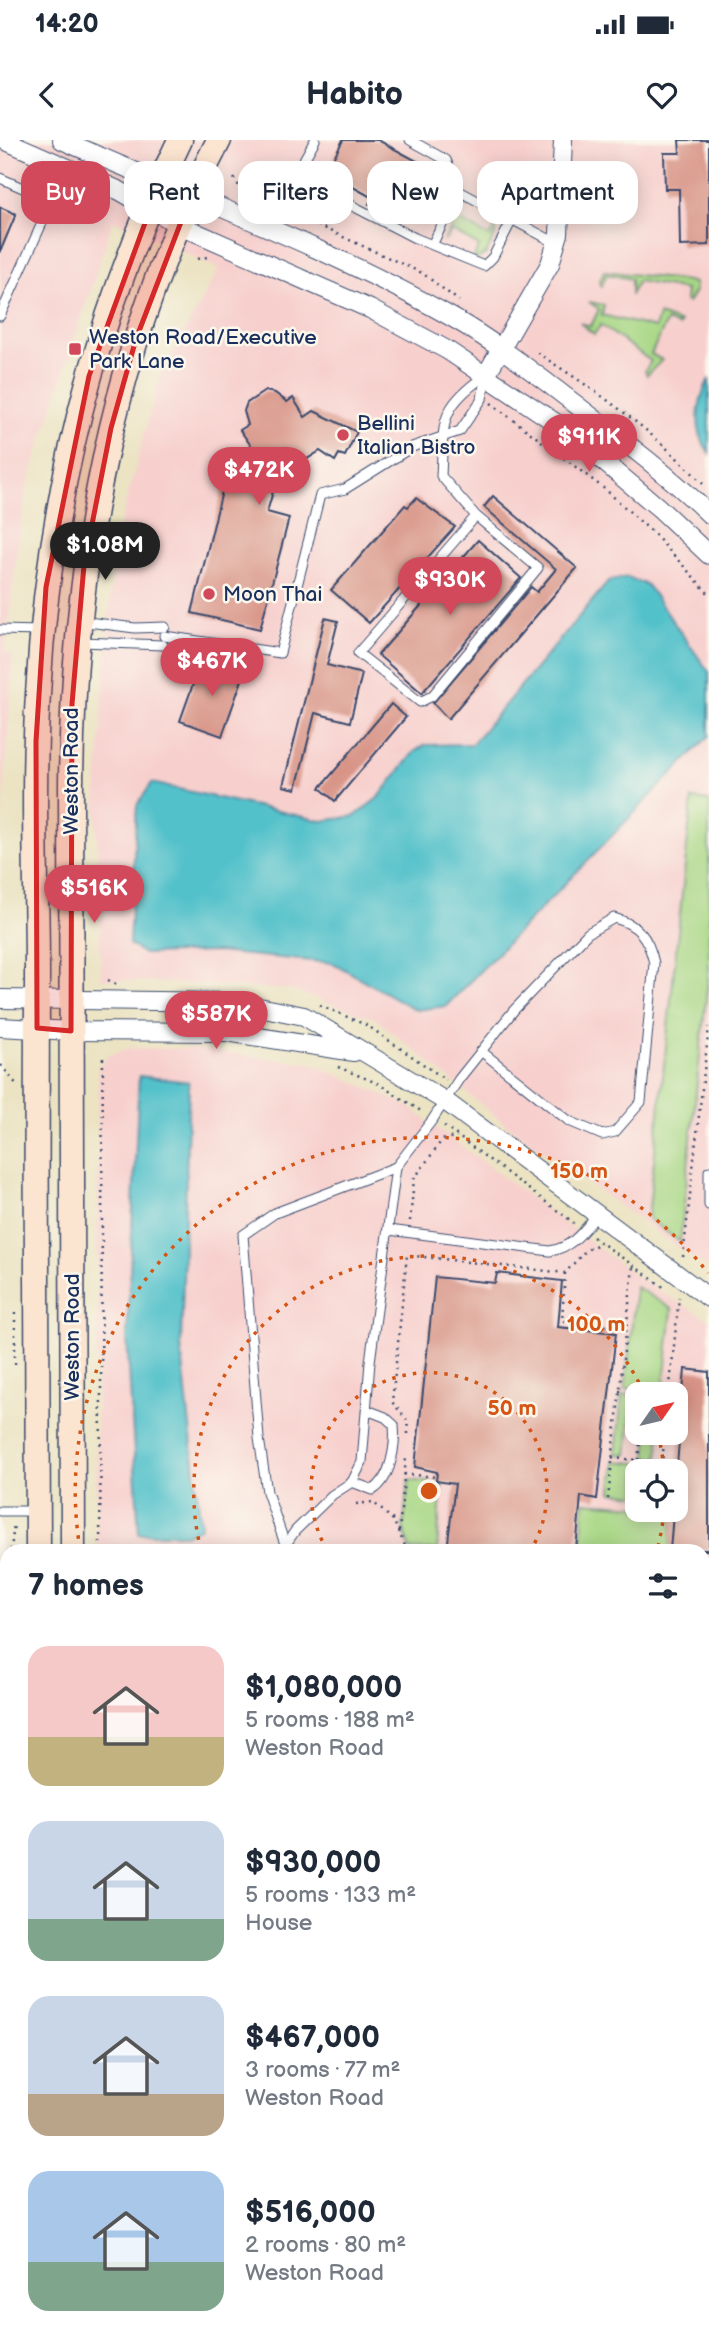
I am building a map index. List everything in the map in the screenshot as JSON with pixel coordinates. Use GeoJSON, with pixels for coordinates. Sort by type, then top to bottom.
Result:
{"type":"FeatureCollection","features":[{"type":"Feature","properties":{"kind":"main road","name":"Weston Road"},"geometry":{"type":"LineString","coordinates":[[170,161],[180,140]]}},
{"type":"Feature","properties":{"kind":"main road","name":"Weston Road"},"geometry":{"type":"LineString","coordinates":[[208,161],[219,140]]}},
{"type":"Feature","properties":{"kind":"main road","name":"Weston Road"},"geometry":{"type":"LineString","coordinates":[[38,1544],[36,754],[42,631],[58,511],[77,421],[105,325],[141,224]]}},
{"type":"Feature","properties":{"kind":"main road","name":"Weston Road"},"geometry":{"type":"LineString","coordinates":[[73,1544],[71,744],[77,631],[91,519],[111,428],[136,339],[179,225]]}},
{"type":"Feature","properties":{"kind":"street"},"geometry":{"type":"LineString","coordinates":[[4,140],[124,194]]}},
{"type":"Feature","properties":{"kind":"street"},"geometry":{"type":"LineString","coordinates":[[486,375],[550,264],[556,243],[562,198],[563,140]]}},
{"type":"Feature","properties":{"kind":"street"},"geometry":{"type":"LineString","coordinates":[[66,141],[124,166]]}},
{"type":"Feature","properties":{"kind":"street"},"geometry":{"type":"LineString","coordinates":[[224,210],[381,279],[501,348],[660,467],[709,514]]}},
{"type":"Feature","properties":{"kind":"street"},"geometry":{"type":"LineString","coordinates":[[179,225],[370,309],[486,375],[565,429],[659,508],[709,555]]}},
{"type":"Feature","properties":{"kind":"street"},"geometry":{"type":"LineString","coordinates":[[0,999],[206,1002],[258,1005],[304,1016],[361,1053],[445,1101],[635,1246],[709,1298]]}},
{"type":"Feature","properties":{"kind":"street"},"geometry":{"type":"LineString","coordinates":[[0,1027],[71,1031],[227,1032],[361,1053]]}},
{"type":"Feature","properties":{"kind":"lane"},"geometry":{"type":"LineString","coordinates":[[315,140],[301,165],[306,179],[403,232],[484,266],[493,257],[510,224]]}},
{"type":"Feature","properties":{"kind":"lane"},"geometry":{"type":"LineString","coordinates":[[410,140],[446,161]]}},
{"type":"Feature","properties":{"kind":"lane"},"geometry":{"type":"LineString","coordinates":[[0,178],[52,201],[0,316]]}},
{"type":"Feature","properties":{"kind":"lane"},"geometry":{"type":"LineString","coordinates":[[433,243],[442,224]]}},
{"type":"Feature","properties":{"kind":"lane"},"geometry":{"type":"LineString","coordinates":[[520,224],[556,243]]}},
{"type":"Feature","properties":{"kind":"lane"},"geometry":{"type":"LineString","coordinates":[[77,631],[164,636],[279,653],[320,495],[345,489],[412,447],[460,431],[482,399],[486,375]]}},
{"type":"Feature","properties":{"kind":"lane"},"geometry":{"type":"LineString","coordinates":[[476,516],[358,653],[420,702],[432,696],[538,568],[476,516],[441,476],[443,418],[463,390],[486,375]]}},
{"type":"Feature","properties":{"kind":"lane"},"geometry":{"type":"LineString","coordinates":[[77,631],[135,628],[164,636]]}},
{"type":"Feature","properties":{"kind":"lane"},"geometry":{"type":"LineString","coordinates":[[0,629],[42,631]]}},
{"type":"Feature","properties":{"kind":"lane"},"geometry":{"type":"LineString","coordinates":[[289,1544],[332,1495],[352,1482],[362,1462],[370,1362],[396,1167],[481,1051],[514,1010],[601,923],[614,918],[634,923],[650,942],[654,963],[641,1102],[615,1132],[601,1135],[569,1121],[481,1051]]}},
{"type":"Feature","properties":{"kind":"lane"},"geometry":{"type":"LineString","coordinates":[[283,1544],[267,1492],[259,1438],[243,1235],[275,1213],[396,1167]]}},
{"type":"Feature","properties":{"kind":"lane"},"geometry":{"type":"LineString","coordinates":[[709,1171],[709,1205]]}},
{"type":"Feature","properties":{"kind":"lane"},"geometry":{"type":"LineString","coordinates":[[389,1230],[550,1251],[562,1249],[576,1239],[596,1216]]}},
{"type":"Feature","properties":{"kind":"lane"},"geometry":{"type":"LineString","coordinates":[[352,1482],[373,1490],[384,1481],[388,1471],[394,1425],[385,1417],[367,1410]]}},
{"type":"Feature","properties":{"kind":"lane"},"geometry":{"type":"LineString","coordinates":[[0,1511],[38,1511]]}},
{"type":"Feature","properties":{"kind":"path"},"geometry":{"type":"LineString","coordinates":[[683,1260],[709,1027]]}},
{"type":"Feature","properties":{"kind":"path"},"geometry":{"type":"LineString","coordinates":[[100,1544],[103,1053]]}},
{"type":"Feature","properties":{"kind":"path"},"geometry":{"type":"LineString","coordinates":[[407,1441],[408,1421],[392,1402],[414,1179],[442,1140],[458,1136]]}},
{"type":"Feature","properties":{"kind":"path"},"geometry":{"type":"LineString","coordinates":[[601,1243],[586,1250],[565,1273],[562,1321],[626,1328]]}},
{"type":"Feature","properties":{"kind":"path"},"geometry":{"type":"LineString","coordinates":[[608,1499],[635,1246]]}},
{"type":"Feature","properties":{"kind":"path"},"geometry":{"type":"LineString","coordinates":[[407,1255],[565,1273]]}},
{"type":"Feature","properties":{"kind":"path"},"geometry":{"type":"LineString","coordinates":[[670,1382],[679,1297]]}},
{"type":"Feature","properties":{"kind":"path"},"geometry":{"type":"LineString","coordinates":[[619,1391],[625,1392]]}},
{"type":"Feature","properties":{"kind":"path"},"geometry":{"type":"LineString","coordinates":[[398,1531],[406,1452]]}},
{"type":"Feature","properties":{"kind":"path"},"geometry":{"type":"LineString","coordinates":[[612,1458],[625,1459]]}},
{"type":"Feature","properties":{"kind":"path"},"geometry":{"type":"LineString","coordinates":[[404,1474],[437,1477]]}},
{"type":"Feature","properties":{"kind":"path"},"geometry":{"type":"LineString","coordinates":[[356,1504],[373,1502],[393,1520],[404,1544]]}},
{"type":"Feature","properties":{"kind":"highlighted area"},"geometry":{"type":"Polygon","coordinates":[[[160,182],[191,196],[136,339],[111,428],[84,565],[72,704],[71,1031],[37,1028],[36,741],[46,587],[89,376],[160,182]]]}},
{"type":"Feature","properties":{"kind":"shaded area"},"geometry":{"type":"Polygon","coordinates":[[[0,140],[709,140],[709,379],[699,398],[705,447],[709,453],[709,1269],[510,1128],[376,1019],[291,990],[101,979],[96,803],[114,547],[159,379],[219,269],[113,220],[27,486],[5,652],[11,653],[13,660],[0,847],[0,140]]]}},
{"type":"Feature","properties":{"kind":"shaded area"},"geometry":{"type":"Polygon","coordinates":[[[130,1048],[196,1049],[314,1064],[408,1106],[640,1279],[709,1320],[709,1544],[96,1544],[98,1067],[107,1056],[130,1048]]]}},
{"type":"Feature","properties":{"kind":"shaded area"},"geometry":{"type":"Polygon","coordinates":[[[0,1471],[1,1544],[0,1544],[0,1471]]]}},
{"type":"Feature","properties":{"kind":"green space"},"geometry":{"type":"Polygon","coordinates":[[[463,222],[490,237],[495,228],[497,231],[486,254],[477,259],[474,258],[479,246],[452,231],[444,241],[453,224],[463,224],[463,222]]]}},
{"type":"Feature","properties":{"kind":"green space"},"geometry":{"type":"Polygon","coordinates":[[[604,271],[687,281],[694,283],[695,291],[688,303],[685,301],[686,290],[638,281],[631,293],[631,279],[607,274],[601,286],[599,283],[604,271]]]}},
{"type":"Feature","properties":{"kind":"green space"},"geometry":{"type":"Polygon","coordinates":[[[589,302],[604,305],[602,315],[655,328],[659,315],[681,323],[678,326],[667,321],[651,354],[662,360],[647,375],[645,371],[651,361],[601,325],[594,334],[580,323],[591,326],[599,309],[589,302]]]}},
{"type":"Feature","properties":{"kind":"green space"},"geometry":{"type":"Polygon","coordinates":[[[692,799],[709,801],[709,970],[680,1242],[648,1218],[692,799]]]}},
{"type":"Feature","properties":{"kind":"green space"},"geometry":{"type":"Polygon","coordinates":[[[636,1287],[672,1309],[664,1382],[626,1382],[636,1287]]]}},
{"type":"Feature","properties":{"kind":"green space"},"geometry":{"type":"Polygon","coordinates":[[[622,1395],[625,1396],[625,1446],[628,1446],[627,1455],[616,1454],[622,1395]]]}},
{"type":"Feature","properties":{"kind":"green space"},"geometry":{"type":"Polygon","coordinates":[[[648,1446],[659,1446],[658,1459],[647,1457],[648,1446]]]}},
{"type":"Feature","properties":{"kind":"green space"},"geometry":{"type":"Polygon","coordinates":[[[615,1461],[625,1462],[625,1494],[612,1492],[615,1461]]]}},
{"type":"Feature","properties":{"kind":"green space"},"geometry":{"type":"Polygon","coordinates":[[[409,1480],[442,1484],[437,1544],[408,1544],[403,1527],[409,1480]]]}},
{"type":"Feature","properties":{"kind":"green space"},"geometry":{"type":"Polygon","coordinates":[[[584,1502],[625,1505],[625,1522],[672,1522],[670,1544],[581,1544],[584,1502]]]}},
{"type":"Feature","properties":{"kind":"water"},"geometry":{"type":"Polygon","coordinates":[[[709,379],[709,453],[700,435],[698,416],[701,398],[709,379]]]}},
{"type":"Feature","properties":{"kind":"water"},"geometry":{"type":"Polygon","coordinates":[[[627,577],[647,585],[709,672],[709,736],[446,1006],[416,1010],[333,963],[215,952],[144,954],[129,944],[137,805],[152,783],[322,821],[355,816],[379,797],[414,752],[425,745],[472,744],[609,581],[627,577]]]}},
{"type":"Feature","properties":{"kind":"water"},"geometry":{"type":"Polygon","coordinates":[[[139,1076],[189,1082],[181,1345],[201,1527],[187,1534],[139,1534],[127,1337],[139,1076]]]}},
{"type":"Feature","properties":{"kind":"building"},"geometry":{"type":"Polygon","coordinates":[[[343,140],[378,140],[417,161],[367,161],[367,195],[353,187],[353,161],[332,161],[343,140]]]}},
{"type":"Feature","properties":{"kind":"building"},"geometry":{"type":"Polygon","coordinates":[[[679,140],[709,140],[709,245],[680,246],[679,189],[665,189],[664,153],[680,153],[679,140]]]}},
{"type":"Feature","properties":{"kind":"building"},"geometry":{"type":"Polygon","coordinates":[[[0,207],[16,214],[0,252],[0,207]]]}},
{"type":"Feature","properties":{"kind":"building"},"geometry":{"type":"Polygon","coordinates":[[[265,391],[275,393],[287,402],[293,398],[305,417],[314,411],[357,432],[345,456],[339,454],[335,461],[320,451],[277,478],[267,512],[289,518],[260,629],[192,613],[227,471],[234,474],[240,456],[252,447],[240,430],[248,425],[244,411],[247,403],[265,391]]]}},
{"type":"Feature","properties":{"kind":"building"},"geometry":{"type":"Polygon","coordinates":[[[493,496],[577,568],[448,719],[433,703],[531,587],[537,592],[556,569],[484,507],[493,496]]]}},
{"type":"Feature","properties":{"kind":"building"},"geometry":{"type":"Polygon","coordinates":[[[416,498],[455,527],[369,623],[331,590],[405,505],[408,507],[416,498]]]}},
{"type":"Feature","properties":{"kind":"building"},"geometry":{"type":"Polygon","coordinates":[[[478,540],[521,578],[422,693],[378,655],[478,540]]]}},
{"type":"Feature","properties":{"kind":"building"},"geometry":{"type":"Polygon","coordinates":[[[325,618],[338,621],[327,665],[362,674],[350,722],[315,713],[296,789],[283,786],[325,618]]]}},
{"type":"Feature","properties":{"kind":"building"},"geometry":{"type":"Polygon","coordinates":[[[202,659],[244,674],[222,736],[180,721],[202,659]]]}},
{"type":"Feature","properties":{"kind":"building"},"geometry":{"type":"Polygon","coordinates":[[[391,704],[406,717],[335,801],[320,788],[391,704]]]}},
{"type":"Feature","properties":{"kind":"building"},"geometry":{"type":"Polygon","coordinates":[[[497,1273],[562,1281],[558,1327],[616,1333],[597,1499],[581,1496],[577,1544],[448,1544],[455,1484],[436,1481],[437,1472],[415,1467],[435,1277],[495,1283],[497,1273]]]}},
{"type":"Feature","properties":{"kind":"building"},"geometry":{"type":"Polygon","coordinates":[[[685,1369],[709,1372],[709,1544],[670,1544],[672,1522],[688,1522],[688,1459],[678,1459],[679,1446],[688,1446],[688,1382],[684,1382],[685,1369]]]}},
{"type":"Feature","properties":{"kind":"place","name":"Weston Road/Executive Park Lane"},"geometry":{"type":"Point","coordinates":[75,349]}},
{"type":"Feature","properties":{"kind":"place","name":"Bellini Italian Bistro"},"geometry":{"type":"Point","coordinates":[343,435]}},
{"type":"Feature","properties":{"kind":"place","name":"Moon Thai"},"geometry":{"type":"Point","coordinates":[209,594]}}]}
